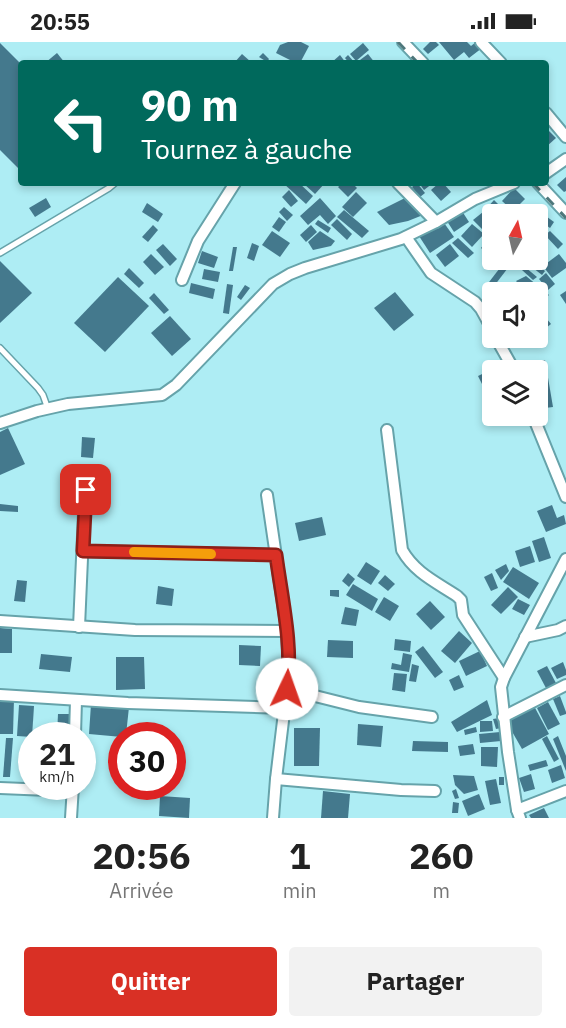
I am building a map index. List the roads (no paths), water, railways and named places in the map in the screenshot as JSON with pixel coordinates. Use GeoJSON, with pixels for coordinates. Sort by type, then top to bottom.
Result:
{"type":"FeatureCollection","features":[{"type":"Feature","properties":{"kind":"street"},"geometry":{"type":"LineString","coordinates":[[403,42],[420,60]]}},
{"type":"Feature","properties":{"kind":"street"},"geometry":{"type":"LineString","coordinates":[[482,42],[498,60]]}},
{"type":"Feature","properties":{"kind":"street"},"geometry":{"type":"LineString","coordinates":[[549,117],[566,137]]}},
{"type":"Feature","properties":{"kind":"street"},"geometry":{"type":"LineString","coordinates":[[549,171],[566,159]]}},
{"type":"Feature","properties":{"kind":"street"},"geometry":{"type":"LineString","coordinates":[[182,280],[198,242],[233,186]]}},
{"type":"Feature","properties":{"kind":"street"},"geometry":{"type":"LineString","coordinates":[[401,186],[436,222]]}},
{"type":"Feature","properties":{"kind":"street"},"geometry":{"type":"LineString","coordinates":[[0,423],[68,404],[162,395],[176,384],[273,284],[305,268],[406,237],[475,199],[507,186]]}},
{"type":"Feature","properties":{"kind":"street"},"geometry":{"type":"LineString","coordinates":[[541,186],[566,213]]}},
{"type":"Feature","properties":{"kind":"street"},"geometry":{"type":"LineString","coordinates":[[406,237],[431,273],[475,302],[482,311]]}},
{"type":"Feature","properties":{"kind":"street"},"geometry":{"type":"LineString","coordinates":[[537,426],[566,497]]}},
{"type":"Feature","properties":{"kind":"street"},"geometry":{"type":"LineString","coordinates":[[387,430],[402,550],[414,567],[461,600],[463,615],[504,678]]}},
{"type":"Feature","properties":{"kind":"street"},"geometry":{"type":"LineString","coordinates":[[79,627],[86,490]]}},
{"type":"Feature","properties":{"kind":"street"},"geometry":{"type":"LineString","coordinates":[[267,495],[287,631],[289,670],[273,818]]}},
{"type":"Feature","properties":{"kind":"street"},"geometry":{"type":"LineString","coordinates":[[83,551],[276,555]]}},
{"type":"Feature","properties":{"kind":"street"},"geometry":{"type":"LineString","coordinates":[[566,559],[501,687],[503,717],[518,814],[566,790]]}},
{"type":"Feature","properties":{"kind":"street"},"geometry":{"type":"LineString","coordinates":[[0,621],[135,630],[287,631]]}},
{"type":"Feature","properties":{"kind":"street"},"geometry":{"type":"LineString","coordinates":[[525,638],[566,626]]}},
{"type":"Feature","properties":{"kind":"street"},"geometry":{"type":"LineString","coordinates":[[503,717],[566,685]]}},
{"type":"Feature","properties":{"kind":"street"},"geometry":{"type":"LineString","coordinates":[[287,689],[359,707],[432,717]]}},
{"type":"Feature","properties":{"kind":"street"},"geometry":{"type":"LineString","coordinates":[[0,696],[284,708]]}},
{"type":"Feature","properties":{"kind":"street"},"geometry":{"type":"LineString","coordinates":[[75,722],[76,700]]}},
{"type":"Feature","properties":{"kind":"street"},"geometry":{"type":"LineString","coordinates":[[276,779],[435,791]]}},
{"type":"Feature","properties":{"kind":"street"},"geometry":{"type":"LineString","coordinates":[[0,788],[18,788]]}},
{"type":"Feature","properties":{"kind":"street"},"geometry":{"type":"LineString","coordinates":[[71,818],[72,800]]}},
{"type":"Feature","properties":{"kind":"lane"},"geometry":{"type":"LineString","coordinates":[[0,253],[111,186]]}},
{"type":"Feature","properties":{"kind":"lane"},"geometry":{"type":"LineString","coordinates":[[0,348],[38,387],[44,395],[48,409]]}},
{"type":"Feature","properties":{"kind":"railway"},"geometry":{"type":"LineString","coordinates":[[398,42],[415,60]]}},
{"type":"Feature","properties":{"kind":"railway"},"geometry":{"type":"LineString","coordinates":[[536,186],[566,218]]}}]}
